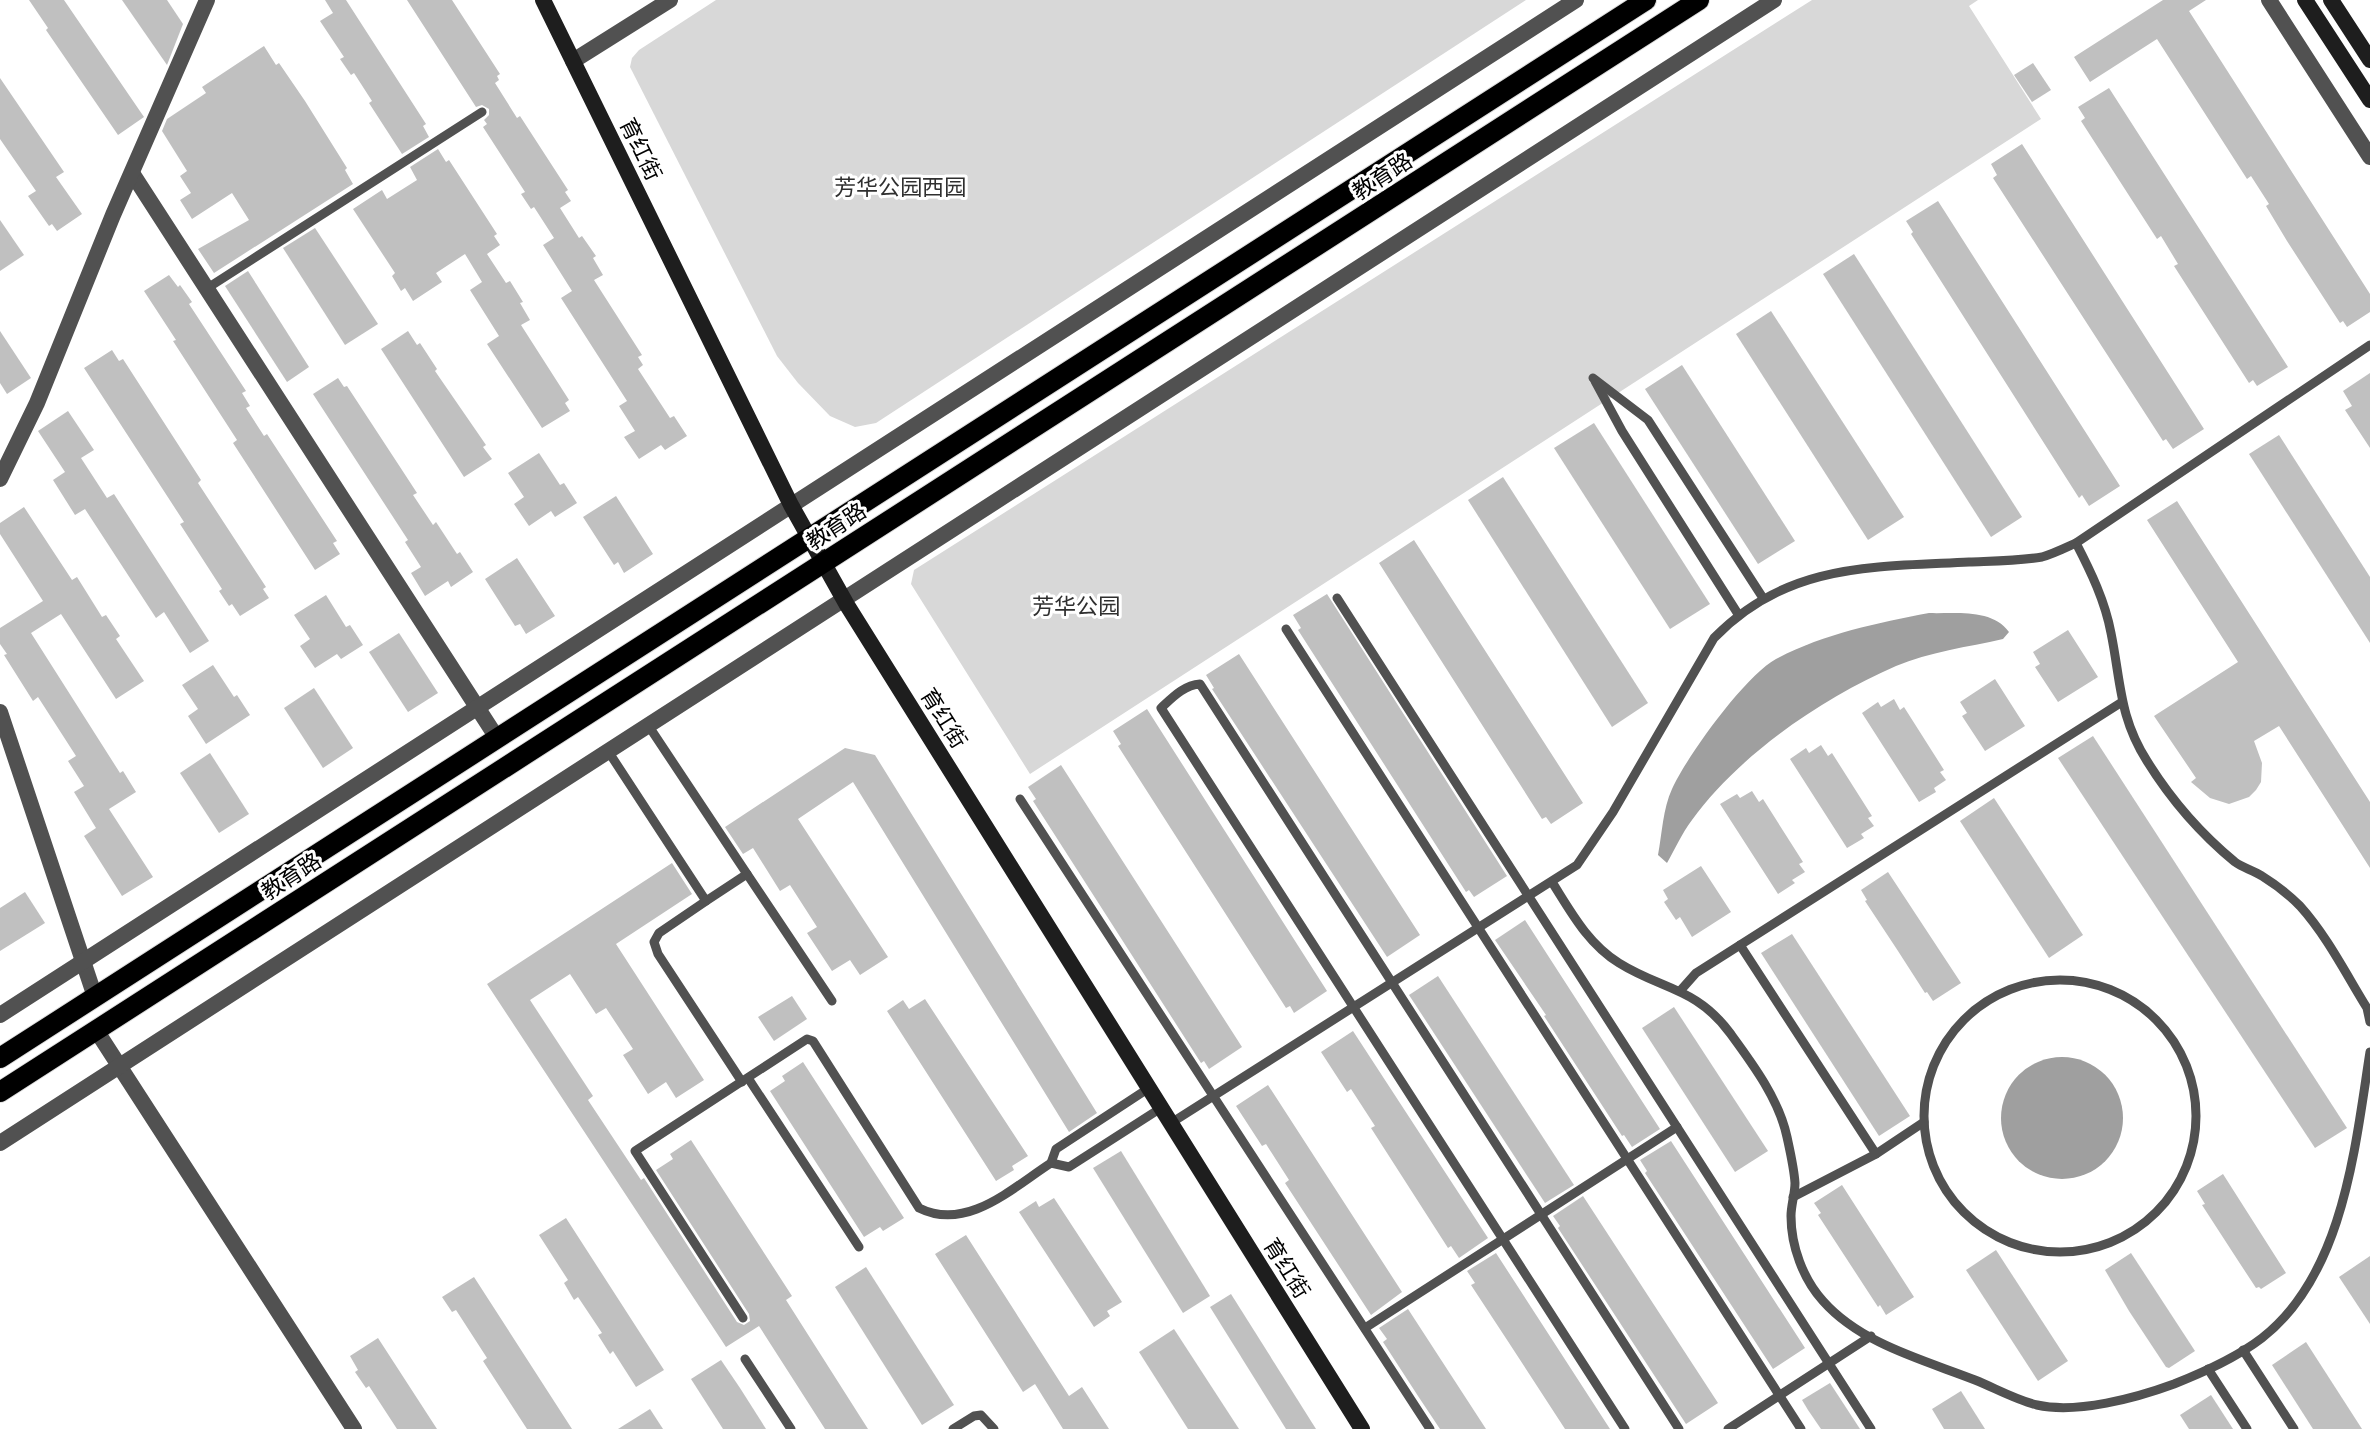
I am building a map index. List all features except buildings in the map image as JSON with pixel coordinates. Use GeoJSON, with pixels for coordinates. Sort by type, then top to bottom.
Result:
{"type":"FeatureCollection","features":[{"type":"Feature","properties":{"kind":"main road","name":"教育路"},"geometry":{"type":"LineString","coordinates":[[0,1058],[1646,0]]}},
{"type":"Feature","properties":{"kind":"main road","name":"教育路"},"geometry":{"type":"LineString","coordinates":[[0,1092],[1699,0]]}},
{"type":"Feature","properties":{"kind":"street"},"geometry":{"type":"LineString","coordinates":[[0,479],[37,403],[207,0]]}},
{"type":"Feature","properties":{"kind":"street","name":"育红街"},"geometry":{"type":"LineString","coordinates":[[543,0],[809,538],[844,599],[1362,1429]]}},
{"type":"Feature","properties":{"kind":"street"},"geometry":{"type":"LineString","coordinates":[[573,61],[670,0]]}},
{"type":"Feature","properties":{"kind":"street"},"geometry":{"type":"LineString","coordinates":[[0,1015],[1576,0]]}},
{"type":"Feature","properties":{"kind":"street"},"geometry":{"type":"LineString","coordinates":[[0,1143],[1774,0]]}},
{"type":"Feature","properties":{"kind":"street"},"geometry":{"type":"LineString","coordinates":[[2269,0],[2370,157]]}},
{"type":"Feature","properties":{"kind":"street"},"geometry":{"type":"LineString","coordinates":[[2305,0],[2370,100]]}},
{"type":"Feature","properties":{"kind":"street"},"geometry":{"type":"LineString","coordinates":[[2331,0],[2370,60]]}},
{"type":"Feature","properties":{"kind":"street"},"geometry":{"type":"LineString","coordinates":[[132,173],[497,738]]}},
{"type":"Feature","properties":{"kind":"street"},"geometry":{"type":"LineString","coordinates":[[0,712],[95,997]]}},
{"type":"Feature","properties":{"kind":"street"},"geometry":{"type":"LineString","coordinates":[[96,1030],[354,1429]]}},
{"type":"Feature","properties":{"kind":"lane"},"geometry":{"type":"LineString","coordinates":[[206,289],[482,112]]}},
{"type":"Feature","properties":{"kind":"lane"},"geometry":{"type":"LineString","coordinates":[[1171,1123],[1577,865],[1714,638],[1738,614],[1800,581],[1831,574],[1873,567],[2044,556],[2076,543],[2370,345]]}},
{"type":"Feature","properties":{"kind":"lane"},"geometry":{"type":"LineString","coordinates":[[1738,614],[1622,431],[1593,378],[1648,420],[1763,598]]}},
{"type":"Feature","properties":{"kind":"lane"},"geometry":{"type":"LineString","coordinates":[[2076,543],[2094,577],[2104,605],[2122,702],[2132,736],[2164,787],[2201,829],[2237,864],[2260,874],[2299,905],[2317,927],[2367,1008],[2370,1022]]}},
{"type":"Feature","properties":{"kind":"lane"},"geometry":{"type":"LineString","coordinates":[[1337,598],[1871,1429]]}},
{"type":"Feature","properties":{"kind":"lane"},"geometry":{"type":"LineString","coordinates":[[1286,629],[1801,1429]]}},
{"type":"Feature","properties":{"kind":"lane"},"geometry":{"type":"LineString","coordinates":[[1625,1429],[1161,708],[1193,684],[1200,684],[1679,1429]]}},
{"type":"Feature","properties":{"kind":"lane"},"geometry":{"type":"LineString","coordinates":[[1680,991],[1696,973],[2122,702]]}},
{"type":"Feature","properties":{"kind":"lane"},"geometry":{"type":"LineString","coordinates":[[648,725],[832,1001]]}},
{"type":"Feature","properties":{"kind":"lane"},"geometry":{"type":"LineString","coordinates":[[608,751],[706,901]]}},
{"type":"Feature","properties":{"kind":"lane"},"geometry":{"type":"LineString","coordinates":[[1020,799],[1430,1429]]}},
{"type":"Feature","properties":{"kind":"lane"},"geometry":{"type":"LineString","coordinates":[[747,874],[659,933],[654,942],[658,954],[859,1247]]}},
{"type":"Feature","properties":{"kind":"lane"},"geometry":{"type":"LineString","coordinates":[[1552,882],[1580,926],[1600,950],[1635,972],[1690,995],[1715,1015],[1762,1080],[1787,1134],[1795,1183],[1791,1216],[1794,1241],[1808,1283],[1824,1302],[1840,1317],[1883,1344],[2037,1405],[2072,1407],[2142,1396],[2208,1369],[2243,1350],[2263,1338],[2289,1312],[2310,1281],[2325,1250],[2349,1185],[2370,1052]]}},
{"type":"Feature","properties":{"kind":"lane"},"geometry":{"type":"LineString","coordinates":[[1740,945],[1876,1154]]}},
{"type":"Feature","properties":{"kind":"lane"},"geometry":{"type":"LineString","coordinates":[[2046,980],[2089,982],[2110,989],[2146,1010],[2174,1041],[2192,1079],[2197,1121],[2189,1161],[2181,1180],[2158,1212],[2125,1236],[2105,1245],[2062,1252],[2040,1251],[2009,1242],[1980,1226],[1963,1212],[1938,1176],[1930,1156],[1924,1122],[1931,1070],[1953,1031],[1967,1015],[2004,991],[2046,980]]}},
{"type":"Feature","properties":{"kind":"lane"},"geometry":{"type":"LineString","coordinates":[[743,1318],[635,1151],[807,1039],[813,1041],[919,1208],[932,1214],[950,1216],[977,1209],[1051,1163],[1056,1149],[1149,1088]]}},
{"type":"Feature","properties":{"kind":"lane"},"geometry":{"type":"LineString","coordinates":[[1051,1163],[1069,1167],[1161,1108]]}},
{"type":"Feature","properties":{"kind":"lane"},"geometry":{"type":"LineString","coordinates":[[1793,1197],[1876,1154],[1924,1122]]}},
{"type":"Feature","properties":{"kind":"lane"},"geometry":{"type":"LineString","coordinates":[[1365,1328],[1677,1127]]}},
{"type":"Feature","properties":{"kind":"lane"},"geometry":{"type":"LineString","coordinates":[[1728,1429],[1871,1336]]}},
{"type":"Feature","properties":{"kind":"lane"},"geometry":{"type":"LineString","coordinates":[[2243,1350],[2294,1429]]}},
{"type":"Feature","properties":{"kind":"lane"},"geometry":{"type":"LineString","coordinates":[[745,1359],[791,1429]]}},
{"type":"Feature","properties":{"kind":"lane"},"geometry":{"type":"LineString","coordinates":[[2208,1369],[2247,1429]]}},
{"type":"Feature","properties":{"kind":"lane"},"geometry":{"type":"LineString","coordinates":[[953,1429],[981,1415],[994,1429]]}},
{"type":"Feature","properties":{"kind":"green space","name":"芳华公园西园"},"geometry":{"type":"Polygon","coordinates":[[[716,0],[1526,0],[876,423],[855,427],[830,416],[777,356],[630,67],[632,58],[639,50],[716,0]]]}},
{"type":"Feature","properties":{"kind":"green space","name":"芳华公园"},"geometry":{"type":"Polygon","coordinates":[[[1812,0],[1978,0],[1969,6],[2041,119],[1030,774],[911,584],[914,570],[1812,0]]]}},
{"type":"Feature","properties":{"kind":"shaded area"},"geometry":{"type":"Polygon","coordinates":[[[1929,613],[1983,616],[2002,624],[2009,632],[2003,639],[1935,653],[1896,666],[1811,712],[1758,751],[1711,796],[1688,825],[1667,863],[1658,855],[1672,789],[1718,718],[1763,668],[1794,650],[1831,636],[1929,613]]]}},
{"type":"Feature","properties":{"kind":"shaded area"},"geometry":{"type":"Polygon","coordinates":[[[2062,1057],[2085,1062],[2105,1075],[2118,1095],[2123,1118],[2118,1141],[2105,1161],[2085,1174],[2062,1179],[2039,1174],[2019,1161],[2006,1141],[2001,1118],[2006,1095],[2019,1075],[2039,1062],[2062,1057]]]}}]}
